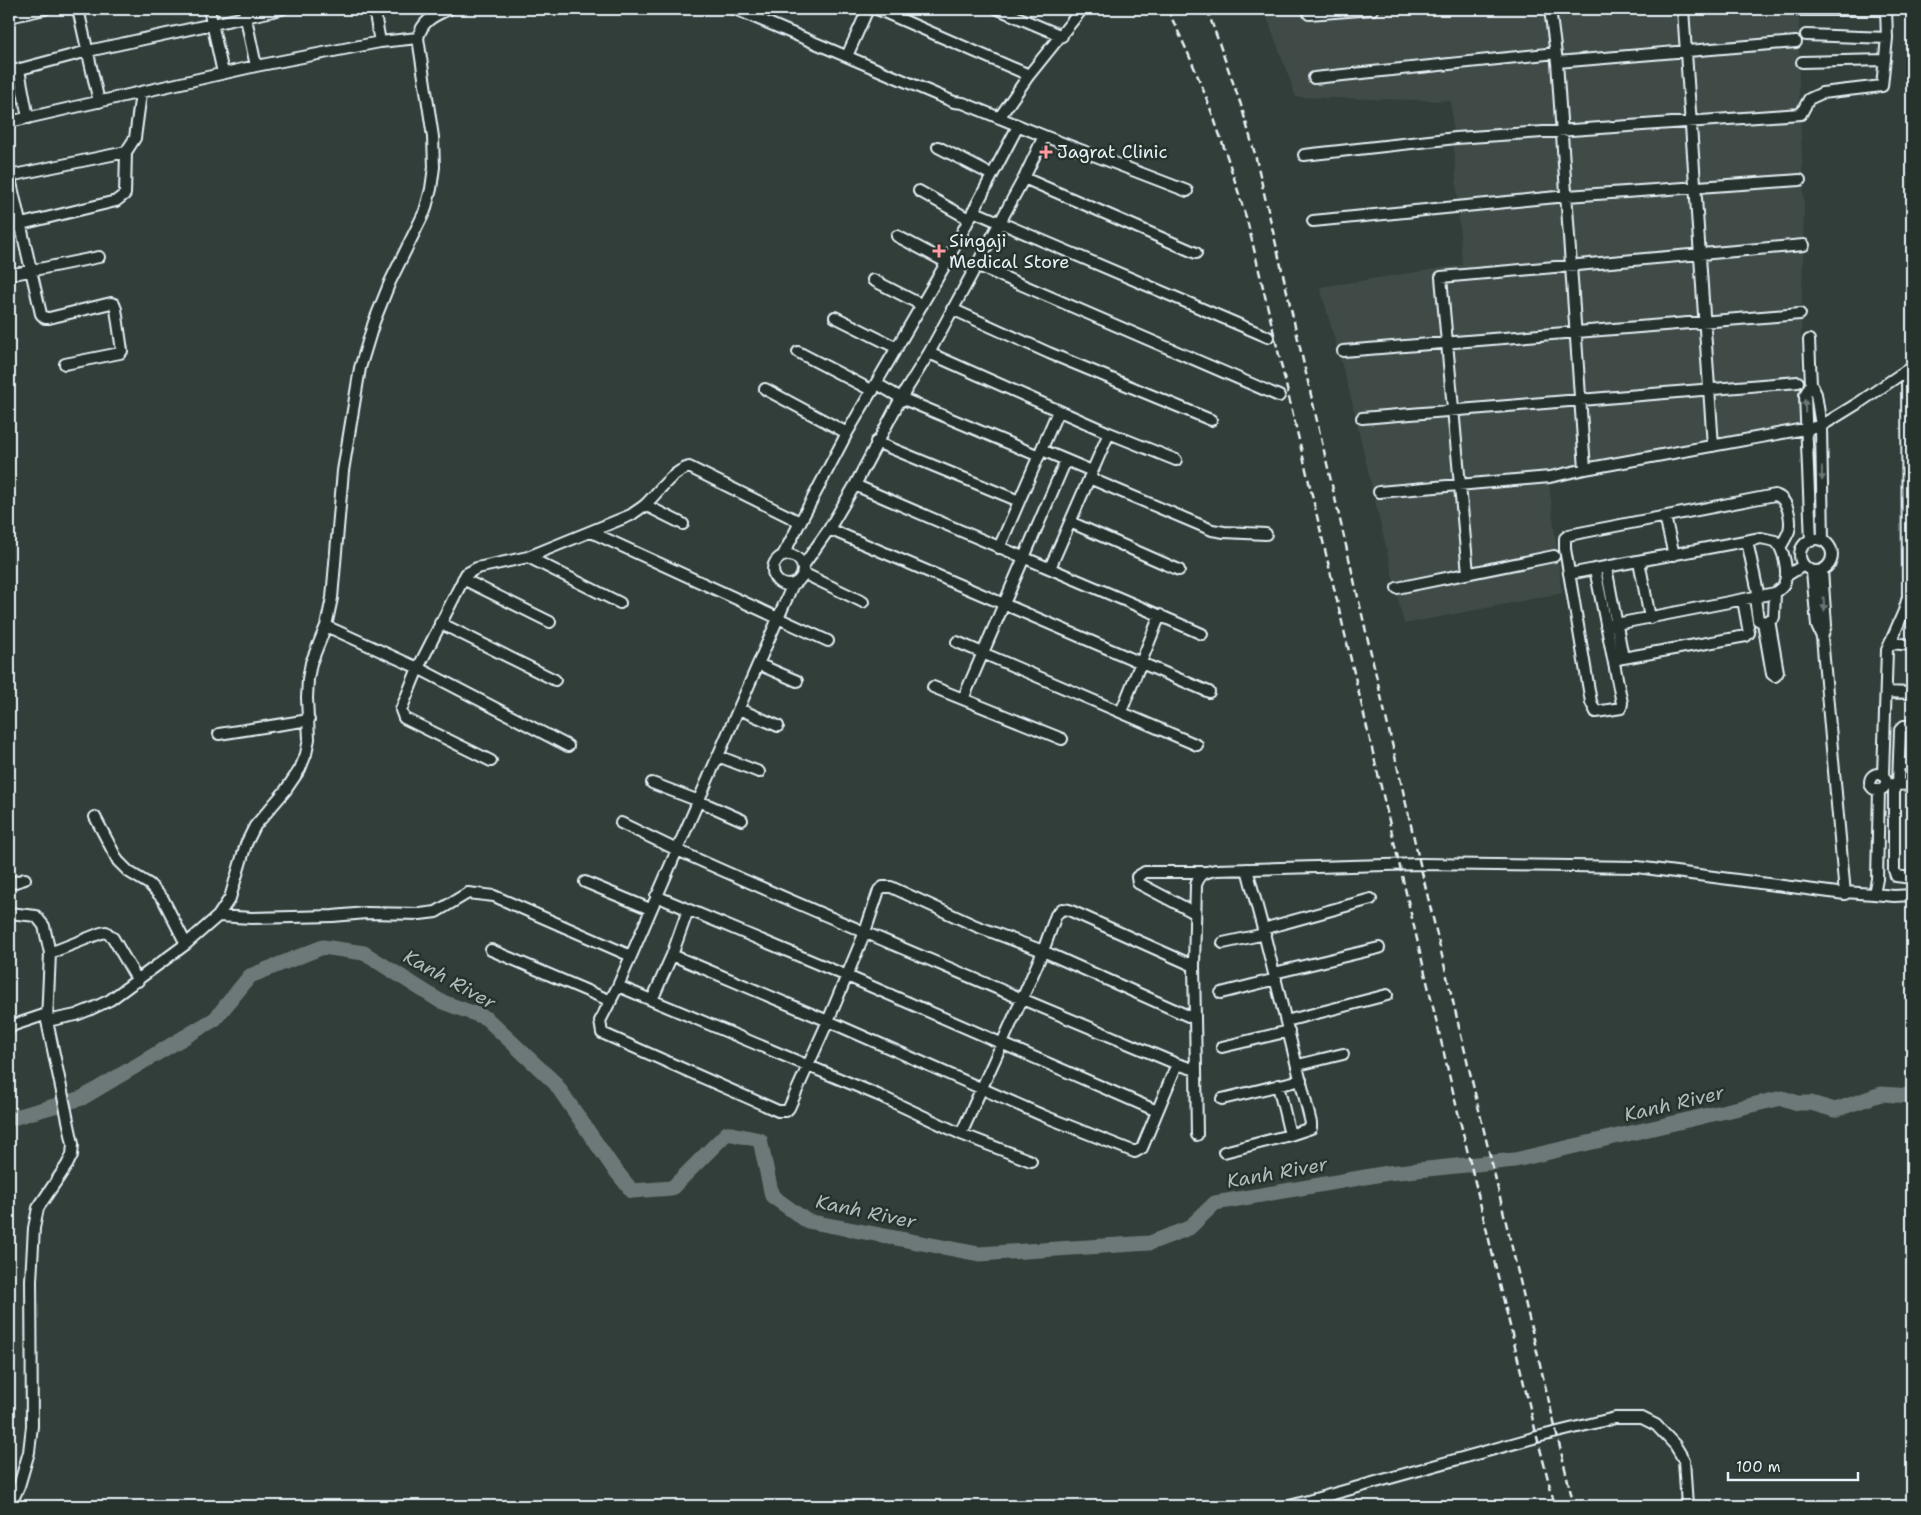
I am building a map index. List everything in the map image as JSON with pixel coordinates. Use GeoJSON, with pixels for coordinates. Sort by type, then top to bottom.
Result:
{"type":"FeatureCollection","features":[{"type":"Feature","properties":{"kind":"street"},"geometry":{"type":"LineString","coordinates":[[9,17],[45,9]]}},
{"type":"Feature","properties":{"kind":"street"},"geometry":{"type":"LineString","coordinates":[[78,9],[99,102]]}},
{"type":"Feature","properties":{"kind":"street"},"geometry":{"type":"LineString","coordinates":[[209,9],[223,73]]}},
{"type":"Feature","properties":{"kind":"street"},"geometry":{"type":"LineString","coordinates":[[28,118],[14,71],[88,51],[212,24],[245,12],[282,9]]}},
{"type":"Feature","properties":{"kind":"street"},"geometry":{"type":"LineString","coordinates":[[374,9],[380,42]]}},
{"type":"Feature","properties":{"kind":"street"},"geometry":{"type":"LineString","coordinates":[[10,1026],[91,1010],[110,1000],[186,944],[218,916],[230,898],[246,844],[256,826],[285,791],[300,768],[306,754],[309,739],[307,698],[311,663],[326,626],[332,598],[343,471],[360,368],[374,322],[390,282],[425,211],[431,189],[434,166],[433,137],[418,38],[423,24],[430,18],[449,9]]}},
{"type":"Feature","properties":{"kind":"street"},"geometry":{"type":"LineString","coordinates":[[735,9],[848,53]]}},
{"type":"Feature","properties":{"kind":"street"},"geometry":{"type":"LineString","coordinates":[[751,9],[954,102],[963,103],[1187,191]]}},
{"type":"Feature","properties":{"kind":"street"},"geometry":{"type":"LineString","coordinates":[[848,53],[868,9]]}},
{"type":"Feature","properties":{"kind":"street"},"geometry":{"type":"LineString","coordinates":[[877,9],[1029,75]]}},
{"type":"Feature","properties":{"kind":"street"},"geometry":{"type":"LineString","coordinates":[[998,9],[1062,36]]}},
{"type":"Feature","properties":{"kind":"street"},"geometry":{"type":"LineString","coordinates":[[999,118],[1029,75],[1082,9]]}},
{"type":"Feature","properties":{"kind":"street"},"geometry":{"type":"LineString","coordinates":[[1309,14],[1373,9]]}},
{"type":"Feature","properties":{"kind":"street"},"geometry":{"type":"LineString","coordinates":[[1550,9],[1562,130],[1585,469]]}},
{"type":"Feature","properties":{"kind":"street"},"geometry":{"type":"LineString","coordinates":[[1683,9],[1713,446]]}},
{"type":"Feature","properties":{"kind":"street"},"geometry":{"type":"LineString","coordinates":[[1304,155],[1456,138],[1801,114],[1810,100],[1822,93],[1882,86],[1887,38],[1886,9],[1799,10]]}},
{"type":"Feature","properties":{"kind":"street"},"geometry":{"type":"LineString","coordinates":[[245,12],[256,66]]}},
{"type":"Feature","properties":{"kind":"street"},"geometry":{"type":"LineString","coordinates":[[1806,35],[1887,38]]}},
{"type":"Feature","properties":{"kind":"street"},"geometry":{"type":"LineString","coordinates":[[9,122],[256,66],[380,42],[418,38]]}},
{"type":"Feature","properties":{"kind":"street"},"geometry":{"type":"LineString","coordinates":[[1314,78],[1556,57],[1686,51],[1796,42]]}},
{"type":"Feature","properties":{"kind":"street"},"geometry":{"type":"LineString","coordinates":[[1802,62],[1885,60]]}},
{"type":"Feature","properties":{"kind":"street"},"geometry":{"type":"LineString","coordinates":[[9,227],[116,201],[125,194],[126,152],[135,138],[141,93]]}},
{"type":"Feature","properties":{"kind":"street"},"geometry":{"type":"LineString","coordinates":[[1018,126],[946,262],[875,388],[847,433],[783,555],[774,562],[772,572],[774,578],[783,584],[793,584],[800,580],[803,570],[855,485],[900,398],[929,353],[1024,178],[1044,136]]}},
{"type":"Feature","properties":{"kind":"street"},"geometry":{"type":"LineString","coordinates":[[938,147],[992,175]]}},
{"type":"Feature","properties":{"kind":"street"},"geometry":{"type":"LineString","coordinates":[[65,364],[120,353],[122,351],[116,309],[114,304],[111,303],[49,318],[45,318],[41,314],[9,175],[126,152]]}},
{"type":"Feature","properties":{"kind":"street"},"geometry":{"type":"LineString","coordinates":[[1024,178],[1196,253]]}},
{"type":"Feature","properties":{"kind":"street"},"geometry":{"type":"LineString","coordinates":[[1313,221],[1567,196],[1800,180]]}},
{"type":"Feature","properties":{"kind":"street"},"geometry":{"type":"LineString","coordinates":[[919,191],[971,215],[1000,222],[1268,337]]}},
{"type":"Feature","properties":{"kind":"street"},"geometry":{"type":"LineString","coordinates":[[898,236],[946,262]]}},
{"type":"Feature","properties":{"kind":"street"},"geometry":{"type":"LineString","coordinates":[[1468,573],[1441,277],[1804,245]]}},
{"type":"Feature","properties":{"kind":"street"},"geometry":{"type":"LineString","coordinates":[[9,275],[99,257]]}},
{"type":"Feature","properties":{"kind":"street"},"geometry":{"type":"LineString","coordinates":[[976,265],[1279,396]]}},
{"type":"Feature","properties":{"kind":"street"},"geometry":{"type":"LineString","coordinates":[[873,280],[922,305]]}},
{"type":"Feature","properties":{"kind":"street"},"geometry":{"type":"LineString","coordinates":[[952,309],[1050,353],[1211,420]]}},
{"type":"Feature","properties":{"kind":"street"},"geometry":{"type":"LineString","coordinates":[[1343,351],[1800,314]]}},
{"type":"Feature","properties":{"kind":"street"},"geometry":{"type":"LineString","coordinates":[[835,317],[896,348]]}},
{"type":"Feature","properties":{"kind":"street"},"geometry":{"type":"LineString","coordinates":[[1808,340],[1811,384],[1816,394],[1821,426],[1823,541]]}},
{"type":"Feature","properties":{"kind":"street"},"geometry":{"type":"LineString","coordinates":[[798,352],[875,388],[1040,453],[1066,460],[1090,474],[1212,530],[1266,534]]}},
{"type":"Feature","properties":{"kind":"street"},"geometry":{"type":"LineString","coordinates":[[929,353],[1058,411],[1176,460]]}},
{"type":"Feature","properties":{"kind":"street"},"geometry":{"type":"LineString","coordinates":[[1380,492],[1550,477],[1821,426],[1910,368]]}},
{"type":"Feature","properties":{"kind":"street"},"geometry":{"type":"LineString","coordinates":[[1910,368],[1908,597],[1887,650],[1886,692],[1888,784],[1894,870],[1899,878],[1912,878]]}},
{"type":"Feature","properties":{"kind":"street"},"geometry":{"type":"LineString","coordinates":[[1362,418],[1798,382]]}},
{"type":"Feature","properties":{"kind":"street"},"geometry":{"type":"LineString","coordinates":[[1811,384],[1805,395],[1811,541]]}},
{"type":"Feature","properties":{"kind":"street"},"geometry":{"type":"LineString","coordinates":[[765,390],[847,433]]}},
{"type":"Feature","properties":{"kind":"street"},"geometry":{"type":"LineString","coordinates":[[999,548],[1058,411]]}},
{"type":"Feature","properties":{"kind":"street"},"geometry":{"type":"LineString","coordinates":[[1050,568],[1109,433]]}},
{"type":"Feature","properties":{"kind":"street"},"geometry":{"type":"LineString","coordinates":[[876,442],[1019,501]]}},
{"type":"Feature","properties":{"kind":"street"},"geometry":{"type":"LineString","coordinates":[[963,699],[1066,460]]}},
{"type":"Feature","properties":{"kind":"street"},"geometry":{"type":"LineString","coordinates":[[491,761],[404,718],[401,710],[418,668],[462,579],[469,570],[528,557],[631,515],[645,505],[674,475],[682,469],[689,467],[800,522]]}},
{"type":"Feature","properties":{"kind":"street"},"geometry":{"type":"LineString","coordinates":[[855,485],[1202,634]]}},
{"type":"Feature","properties":{"kind":"street"},"geometry":{"type":"LineString","coordinates":[[1595,569],[1611,625],[1618,659],[1622,701],[1621,708],[1596,712],[1591,702],[1564,542],[1566,538],[1569,535],[1775,495],[1780,496],[1784,500],[1790,526],[1782,548],[1786,576],[1784,584],[1775,593],[1611,625]]}},
{"type":"Feature","properties":{"kind":"street"},"geometry":{"type":"LineString","coordinates":[[645,505],[683,524]]}},
{"type":"Feature","properties":{"kind":"street"},"geometry":{"type":"LineString","coordinates":[[1665,516],[1674,555]]}},
{"type":"Feature","properties":{"kind":"street"},"geometry":{"type":"LineString","coordinates":[[1070,522],[1179,570]]}},
{"type":"Feature","properties":{"kind":"street"},"geometry":{"type":"LineString","coordinates":[[829,529],[1209,692]]}},
{"type":"Feature","properties":{"kind":"street"},"geometry":{"type":"LineString","coordinates":[[591,532],[828,641]]}},
{"type":"Feature","properties":{"kind":"street"},"geometry":{"type":"LineString","coordinates":[[1569,574],[1747,541],[1770,539],[1782,548],[1801,553]]}},
{"type":"Feature","properties":{"kind":"street"},"geometry":{"type":"LineString","coordinates":[[1747,541],[1757,597],[1756,616],[1759,621],[1773,619],[1775,614],[1775,593]]}},
{"type":"Feature","properties":{"kind":"street"},"geometry":{"type":"LineString","coordinates":[[1786,576],[1813,569],[1830,564],[1832,554],[1828,544],[1823,541],[1811,541],[1804,546],[1801,553],[1801,561],[1813,569]]}},
{"type":"Feature","properties":{"kind":"street"},"geometry":{"type":"LineString","coordinates":[[783,555],[795,556],[803,570],[862,602]]}},
{"type":"Feature","properties":{"kind":"street"},"geometry":{"type":"LineString","coordinates":[[1397,588],[1554,556]]}},
{"type":"Feature","properties":{"kind":"street"},"geometry":{"type":"LineString","coordinates":[[528,557],[620,603]]}},
{"type":"Feature","properties":{"kind":"street"},"geometry":{"type":"LineString","coordinates":[[1639,561],[1650,618]]}},
{"type":"Feature","properties":{"kind":"street"},"geometry":{"type":"LineString","coordinates":[[1606,568],[1611,625]]}},
{"type":"Feature","properties":{"kind":"street"},"geometry":{"type":"LineString","coordinates":[[1813,569],[1817,626],[1822,637],[1844,892]]}},
{"type":"Feature","properties":{"kind":"street"},"geometry":{"type":"LineString","coordinates":[[462,579],[550,622]]}},
{"type":"Feature","properties":{"kind":"street"},"geometry":{"type":"LineString","coordinates":[[793,584],[618,986],[600,1021],[602,1033],[778,1111],[786,1111],[828,1021],[865,932],[879,890],[882,887],[891,887],[976,926],[1043,951],[1195,1019]]}},
{"type":"Feature","properties":{"kind":"street"},"geometry":{"type":"LineString","coordinates":[[1618,659],[1746,636],[1749,633],[1743,600]]}},
{"type":"Feature","properties":{"kind":"street"},"geometry":{"type":"LineString","coordinates":[[1121,712],[1160,615]]}},
{"type":"Feature","properties":{"kind":"street"},"geometry":{"type":"LineString","coordinates":[[1766,621],[1772,655]]}},
{"type":"Feature","properties":{"kind":"street"},"geometry":{"type":"LineString","coordinates":[[440,623],[555,680]]}},
{"type":"Feature","properties":{"kind":"street"},"geometry":{"type":"LineString","coordinates":[[326,626],[418,668],[568,746]]}},
{"type":"Feature","properties":{"kind":"street"},"geometry":{"type":"LineString","coordinates":[[957,642],[1197,745]]}},
{"type":"Feature","properties":{"kind":"street"},"geometry":{"type":"LineString","coordinates":[[1890,643],[1912,645]]}},
{"type":"Feature","properties":{"kind":"street"},"geometry":{"type":"LineString","coordinates":[[758,664],[798,681]]}},
{"type":"Feature","properties":{"kind":"street"},"geometry":{"type":"LineString","coordinates":[[933,687],[1062,739]]}},
{"type":"Feature","properties":{"kind":"street"},"geometry":{"type":"LineString","coordinates":[[1886,692],[1912,693]]}},
{"type":"Feature","properties":{"kind":"street"},"geometry":{"type":"LineString","coordinates":[[739,709],[778,726]]}},
{"type":"Feature","properties":{"kind":"street"},"geometry":{"type":"LineString","coordinates":[[219,734],[309,720]]}},
{"type":"Feature","properties":{"kind":"street"},"geometry":{"type":"LineString","coordinates":[[1874,894],[1888,784],[1899,764],[1900,730],[1904,726],[1912,726]]}},
{"type":"Feature","properties":{"kind":"street"},"geometry":{"type":"LineString","coordinates":[[718,756],[759,772]]}},
{"type":"Feature","properties":{"kind":"street"},"geometry":{"type":"LineString","coordinates":[[1899,764],[1912,764]]}},
{"type":"Feature","properties":{"kind":"street"},"geometry":{"type":"LineString","coordinates":[[652,783],[742,820]]}},
{"type":"Feature","properties":{"kind":"street"},"geometry":{"type":"LineString","coordinates":[[1888,784],[1912,785]]}},
{"type":"Feature","properties":{"kind":"street"},"geometry":{"type":"LineString","coordinates":[[96,816],[118,861],[129,872],[149,884],[163,899],[186,944]]}},
{"type":"Feature","properties":{"kind":"street"},"geometry":{"type":"LineString","coordinates":[[621,824],[865,932],[1196,1070]]}},
{"type":"Feature","properties":{"kind":"street"},"geometry":{"type":"LineString","coordinates":[[1195,913],[1138,883],[1137,877],[1144,872],[1344,868],[1420,864],[1638,867],[1845,894],[1844,892],[1894,896],[1912,895]]}},
{"type":"Feature","properties":{"kind":"street"},"geometry":{"type":"LineString","coordinates":[[1224,1152],[1311,1128],[1298,1065],[1247,869]]}},
{"type":"Feature","properties":{"kind":"street"},"geometry":{"type":"LineString","coordinates":[[1197,1135],[1195,913],[1196,885],[1200,876],[1205,872]]}},
{"type":"Feature","properties":{"kind":"street"},"geometry":{"type":"LineString","coordinates":[[9,884],[25,879]]}},
{"type":"Feature","properties":{"kind":"street"},"geometry":{"type":"LineString","coordinates":[[585,882],[650,909]]}},
{"type":"Feature","properties":{"kind":"street"},"geometry":{"type":"LineString","coordinates":[[218,916],[252,918],[333,916],[366,913],[420,914],[436,912],[468,893],[476,893],[494,896],[631,956]]}},
{"type":"Feature","properties":{"kind":"street"},"geometry":{"type":"LineString","coordinates":[[656,896],[847,976],[1157,1111]]}},
{"type":"Feature","properties":{"kind":"street"},"geometry":{"type":"LineString","coordinates":[[1223,943],[1371,899]]}},
{"type":"Feature","properties":{"kind":"street"},"geometry":{"type":"LineString","coordinates":[[652,1000],[672,955],[688,910]]}},
{"type":"Feature","properties":{"kind":"street"},"geometry":{"type":"LineString","coordinates":[[961,1134],[1043,951],[1056,915],[1062,910],[1069,910],[1194,966]]}},
{"type":"Feature","properties":{"kind":"street"},"geometry":{"type":"LineString","coordinates":[[9,913],[36,916],[44,926],[50,953],[47,1018],[73,1144],[72,1155],[38,1208],[34,1228],[31,1280],[32,1426],[29,1452],[19,1486],[10,1506]]}},
{"type":"Feature","properties":{"kind":"street"},"geometry":{"type":"LineString","coordinates":[[50,953],[101,932],[106,932],[113,938],[138,981]]}},
{"type":"Feature","properties":{"kind":"street"},"geometry":{"type":"LineString","coordinates":[[1221,993],[1378,948]]}},
{"type":"Feature","properties":{"kind":"street"},"geometry":{"type":"LineString","coordinates":[[491,950],[611,1001]]}},
{"type":"Feature","properties":{"kind":"street"},"geometry":{"type":"LineString","coordinates":[[672,955],[828,1021],[921,1063],[982,1087],[1044,1116],[1135,1152],[1142,1148],[1178,1064]]}},
{"type":"Feature","properties":{"kind":"street"},"geometry":{"type":"LineString","coordinates":[[618,986],[878,1095],[961,1134],[1031,1161]]}},
{"type":"Feature","properties":{"kind":"street"},"geometry":{"type":"LineString","coordinates":[[1222,1047],[1387,995]]}},
{"type":"Feature","properties":{"kind":"street"},"geometry":{"type":"LineString","coordinates":[[1298,1065],[1343,1054]]}},
{"type":"Feature","properties":{"kind":"street"},"geometry":{"type":"LineString","coordinates":[[1222,1099],[1301,1080]]}},
{"type":"Feature","properties":{"kind":"street"},"geometry":{"type":"LineString","coordinates":[[1278,1085],[1290,1135]]}},
{"type":"Feature","properties":{"kind":"street"},"geometry":{"type":"LineString","coordinates":[[1290,1506],[1537,1437],[1615,1418],[1642,1418],[1656,1425],[1675,1445],[1684,1460],[1687,1506]]}},
{"type":"Feature","properties":{"kind":"shaded area"},"geometry":{"type":"Polygon","coordinates":[[[1264,9],[1799,9],[1799,93],[1804,205],[1801,346],[1803,422],[1548,475],[1562,593],[1404,624],[1350,394],[1320,287],[1462,265],[1451,101],[1296,97],[1264,9]]]}},
{"type":"Feature","properties":{"kind":"waterway","name":"Kanh River"},"geometry":{"type":"LineString","coordinates":[[9,1119],[82,1098],[215,1019],[250,976],[323,947],[364,953],[440,1001],[486,1018],[555,1083],[612,1166],[632,1191],[672,1188],[727,1133],[760,1140],[772,1196],[807,1221],[979,1254],[1150,1243],[1189,1228],[1215,1203],[1388,1173],[1515,1160],[1782,1098],[1798,1103],[1811,1103],[1835,1110],[1881,1094],[1912,1096]]}},
{"type":"Feature","properties":{"kind":"railway"},"geometry":{"type":"LineString","coordinates":[[1167,9],[1202,87],[1248,224],[1455,1100],[1555,1506]]}},
{"type":"Feature","properties":{"kind":"railway"},"geometry":{"type":"LineString","coordinates":[[1207,9],[1241,105],[1255,154],[1420,864],[1574,1506]]}},
{"type":"Feature","properties":{"kind":"place","name":"Jagrat Clinic"},"geometry":{"type":"Point","coordinates":[1046,152]}},
{"type":"Feature","properties":{"kind":"place","name":"Singaji Medical Store"},"geometry":{"type":"Point","coordinates":[939,251]}}]}
